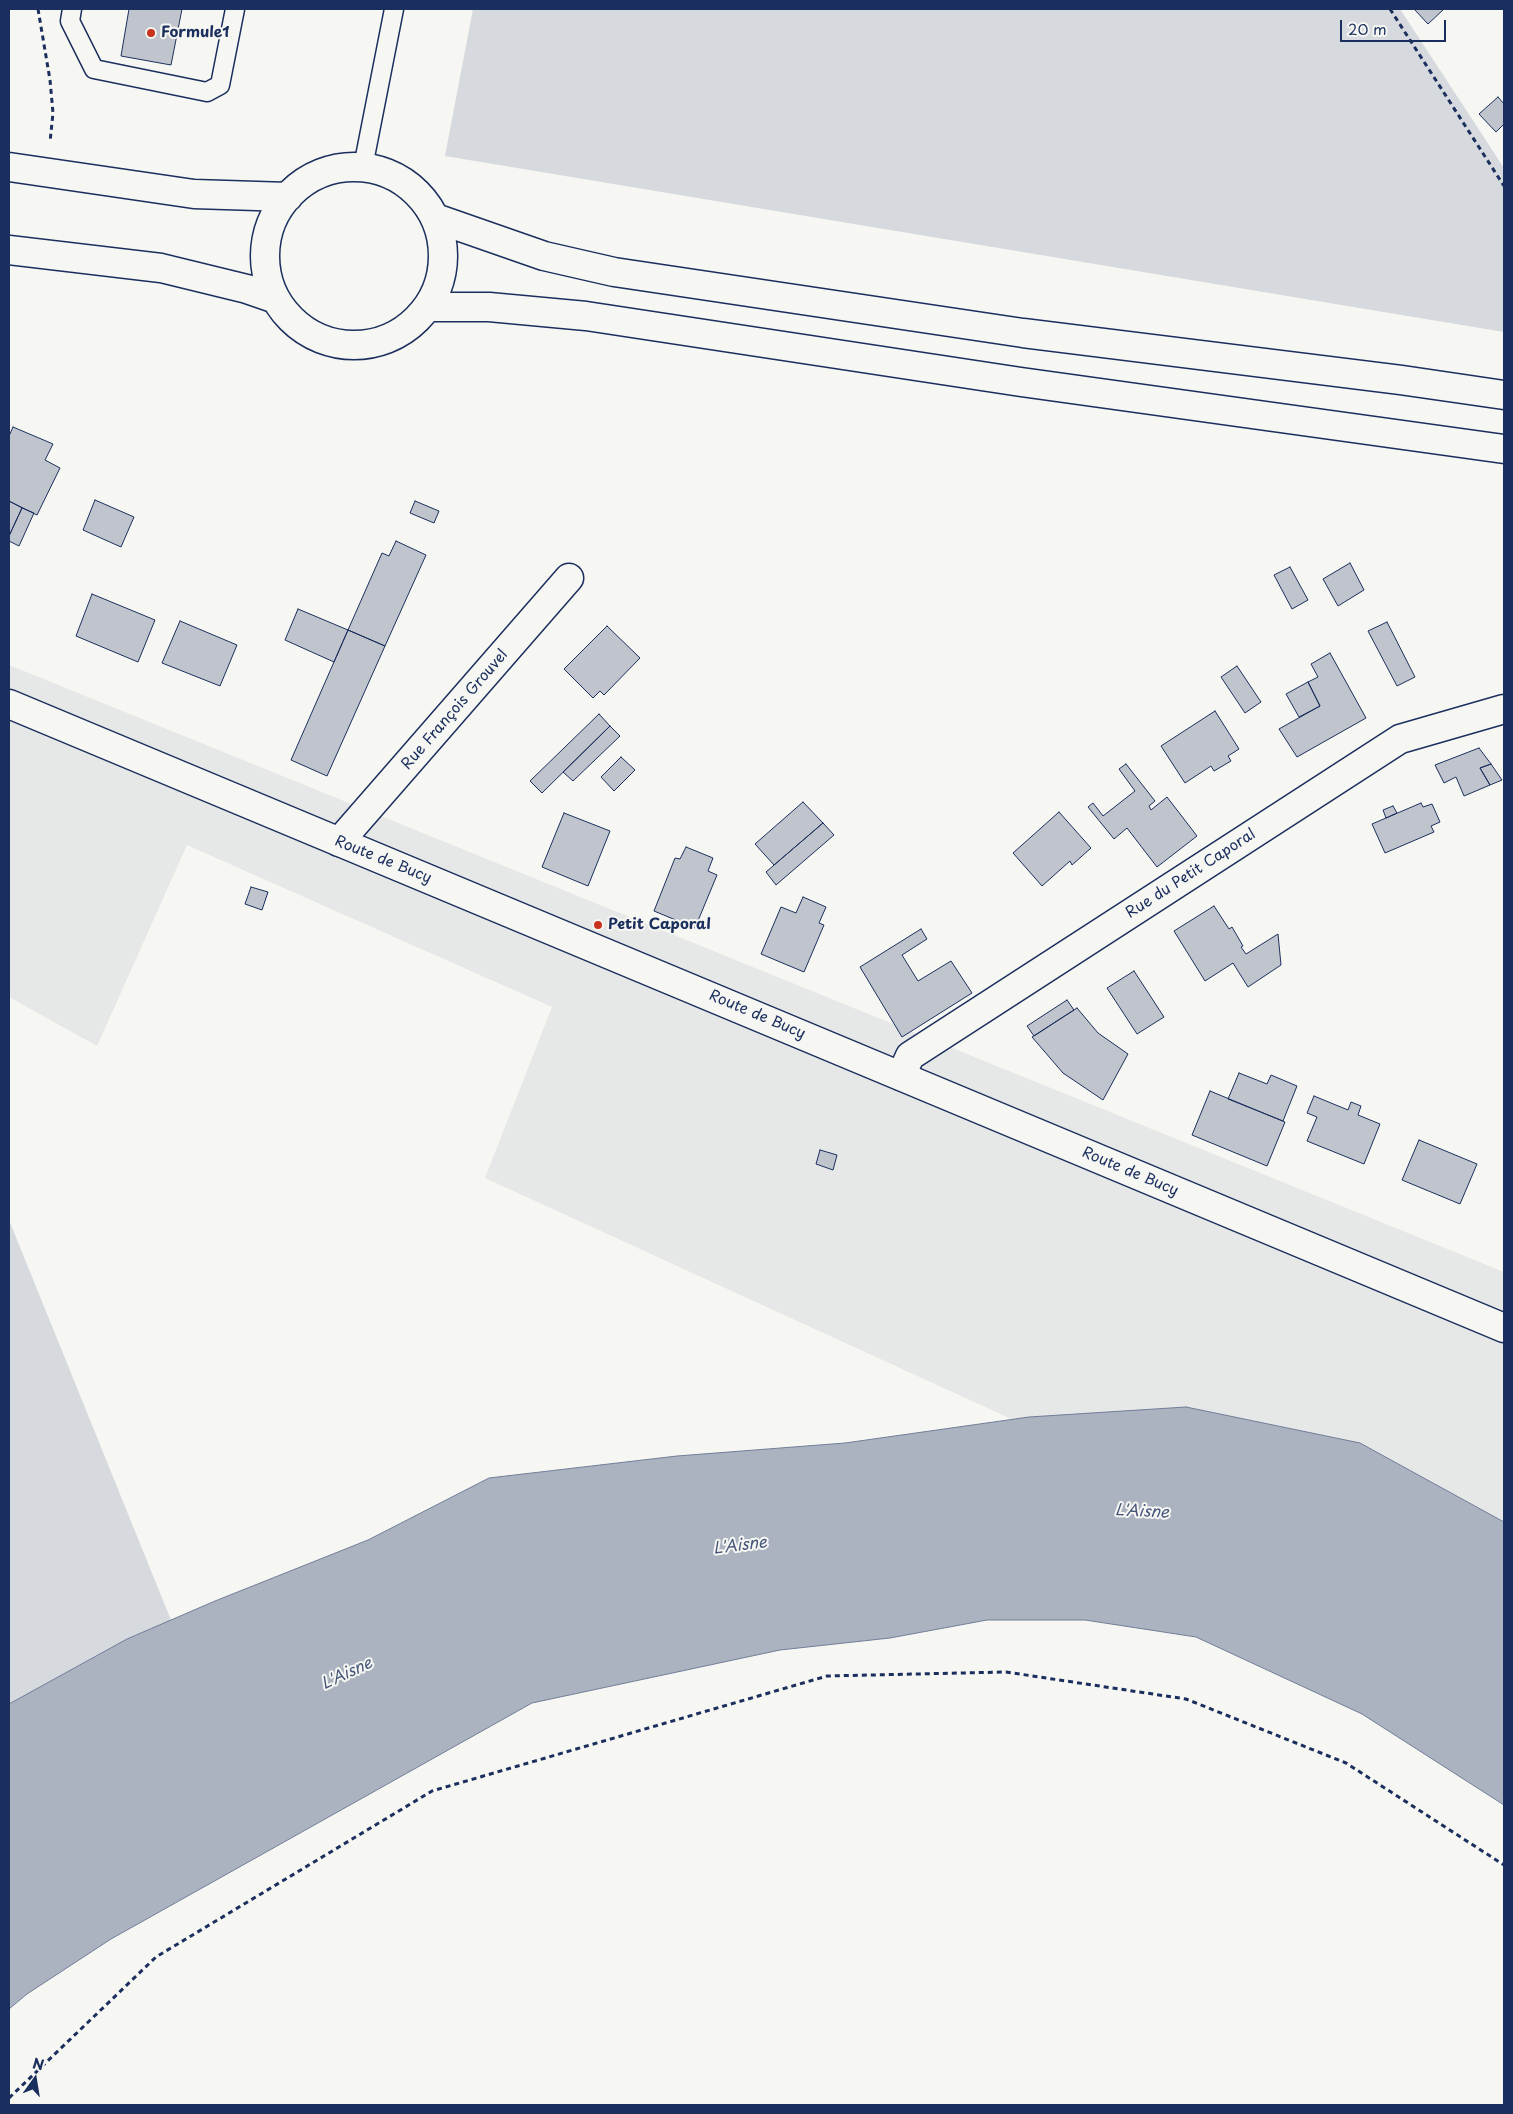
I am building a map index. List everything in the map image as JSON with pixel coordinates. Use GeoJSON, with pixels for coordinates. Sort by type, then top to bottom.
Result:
{"type":"FeatureCollection","features":[{"type":"Feature","properties":{"kind":"main road"},"geometry":{"type":"LineString","coordinates":[[9,167],[194,194],[288,196]]}},
{"type":"Feature","properties":{"kind":"main road"},"geometry":{"type":"LineString","coordinates":[[363,167],[392,175],[418,193],[436,218],[444,248],[441,278],[429,306],[407,328],[380,341],[350,345],[320,339],[295,323],[276,299],[266,273],[266,246],[273,219],[288,196],[309,179],[336,169],[363,167]]}},
{"type":"Feature","properties":{"kind":"main road"},"geometry":{"type":"LineString","coordinates":[[436,218],[544,256],[614,272],[1023,334],[1392,378],[1504,395]]}},
{"type":"Feature","properties":{"kind":"main road"},"geometry":{"type":"LineString","coordinates":[[9,250],[161,268],[247,289],[276,299]]}},
{"type":"Feature","properties":{"kind":"main road"},"geometry":{"type":"LineString","coordinates":[[429,306],[489,307],[586,316],[1021,382],[1504,449]]}},
{"type":"Feature","properties":{"kind":"main road","name":"Rue François Grouvel"},"geometry":{"type":"LineString","coordinates":[[339,842],[569,578]]}},
{"type":"Feature","properties":{"kind":"main road","name":"Route de Bucy"},"geometry":{"type":"LineString","coordinates":[[9,704],[1504,1328]]}},
{"type":"Feature","properties":{"kind":"main road","name":"Rue du Petit Caporal"},"geometry":{"type":"LineString","coordinates":[[901,1076],[910,1056],[1400,739],[1504,709]]}},
{"type":"Feature","properties":{"kind":"lane"},"geometry":{"type":"LineString","coordinates":[[72,9],[70,21],[94,69],[207,92],[220,84],[235,9]]}},
{"type":"Feature","properties":{"kind":"lane"},"geometry":{"type":"LineString","coordinates":[[363,167],[394,9]]}},
{"type":"Feature","properties":{"kind":"path"},"geometry":{"type":"LineString","coordinates":[[38,9],[50,80],[53,113],[46,172]]}},
{"type":"Feature","properties":{"kind":"path"},"geometry":{"type":"LineString","coordinates":[[1390,9],[1504,186]]}},
{"type":"Feature","properties":{"kind":"path"},"geometry":{"type":"LineString","coordinates":[[9,2098],[156,1957],[432,1791],[827,1676],[1006,1672],[1186,1699],[1346,1763],[1504,1865]]}},
{"type":"Feature","properties":{"kind":"shaded area"},"geometry":{"type":"Polygon","coordinates":[[[473,9],[1400,9],[1504,168],[1504,332],[445,156],[473,9]]]}},
{"type":"Feature","properties":{"kind":"shaded area"},"geometry":{"type":"Polygon","coordinates":[[[9,665],[1504,1272],[1504,1589],[1090,1455],[485,1178],[552,1007],[187,845],[97,1046],[9,997],[9,665]]]}},
{"type":"Feature","properties":{"kind":"shaded area"},"geometry":{"type":"Polygon","coordinates":[[[9,1220],[192,1672],[9,1810],[9,1220]]]}},
{"type":"Feature","properties":{"kind":"water","name":"L'Aisne"},"geometry":{"type":"Polygon","coordinates":[[[1186,1407],[1360,1443],[1504,1522],[1504,1805],[1362,1714],[1196,1637],[1085,1620],[987,1620],[890,1638],[780,1650],[532,1703],[111,1939],[27,1994],[9,2009],[9,1704],[127,1639],[215,1601],[368,1540],[489,1478],[677,1456],[845,1443],[1029,1417],[1186,1407]]]}},
{"type":"Feature","properties":{"kind":"building","name":"Formule1"},"geometry":{"type":"Polygon","coordinates":[[[129,9],[182,9],[171,65],[121,56],[129,9]]]}},
{"type":"Feature","properties":{"kind":"building"},"geometry":{"type":"Polygon","coordinates":[[[1414,9],[1444,9],[1428,24],[1414,9]]]}},
{"type":"Feature","properties":{"kind":"building"},"geometry":{"type":"Polygon","coordinates":[[[1498,97],[1504,104],[1504,124],[1496,132],[1479,114],[1498,97]]]}},
{"type":"Feature","properties":{"kind":"building"},"geometry":{"type":"Polygon","coordinates":[[[13,427],[53,444],[45,460],[60,468],[37,515],[9,501],[9,436],[13,427]]]}},
{"type":"Feature","properties":{"kind":"building"},"geometry":{"type":"Polygon","coordinates":[[[95,500],[134,517],[121,547],[83,530],[95,500]]]}},
{"type":"Feature","properties":{"kind":"building"},"geometry":{"type":"Polygon","coordinates":[[[9,501],[22,508],[9,536],[9,501]]]}},
{"type":"Feature","properties":{"kind":"building"},"geometry":{"type":"Polygon","coordinates":[[[415,501],[439,511],[434,523],[410,513],[415,501]]]}},
{"type":"Feature","properties":{"kind":"building"},"geometry":{"type":"Polygon","coordinates":[[[22,508],[34,513],[19,546],[9,541],[9,536],[22,508]]]}},
{"type":"Feature","properties":{"kind":"building"},"geometry":{"type":"Polygon","coordinates":[[[396,541],[426,555],[385,646],[348,630],[382,553],[389,556],[396,541]]]}},
{"type":"Feature","properties":{"kind":"building"},"geometry":{"type":"Polygon","coordinates":[[[1350,563],[1364,590],[1338,606],[1323,579],[1350,563]]]}},
{"type":"Feature","properties":{"kind":"building"},"geometry":{"type":"Polygon","coordinates":[[[1290,567],[1308,600],[1292,609],[1274,575],[1290,567]]]}},
{"type":"Feature","properties":{"kind":"building"},"geometry":{"type":"Polygon","coordinates":[[[92,594],[155,620],[138,662],[76,636],[92,594]]]}},
{"type":"Feature","properties":{"kind":"building"},"geometry":{"type":"Polygon","coordinates":[[[298,609],[348,630],[334,662],[285,640],[298,609]]]}},
{"type":"Feature","properties":{"kind":"building"},"geometry":{"type":"Polygon","coordinates":[[[180,621],[237,645],[220,686],[162,663],[180,621]]]}},
{"type":"Feature","properties":{"kind":"building"},"geometry":{"type":"Polygon","coordinates":[[[1387,622],[1415,677],[1397,686],[1368,631],[1387,622]]]}},
{"type":"Feature","properties":{"kind":"building"},"geometry":{"type":"Polygon","coordinates":[[[607,626],[640,658],[604,695],[600,691],[593,698],[564,669],[607,626]]]}},
{"type":"Feature","properties":{"kind":"building"},"geometry":{"type":"Polygon","coordinates":[[[348,630],[385,646],[327,776],[291,760],[348,630]]]}},
{"type":"Feature","properties":{"kind":"building"},"geometry":{"type":"Polygon","coordinates":[[[1330,653],[1366,718],[1297,757],[1279,729],[1320,706],[1308,682],[1318,677],[1311,664],[1330,653]]]}},
{"type":"Feature","properties":{"kind":"building"},"geometry":{"type":"Polygon","coordinates":[[[1237,666],[1261,702],[1245,713],[1221,677],[1237,666]]]}},
{"type":"Feature","properties":{"kind":"building"},"geometry":{"type":"Polygon","coordinates":[[[1308,682],[1320,706],[1299,717],[1286,694],[1308,682]]]}},
{"type":"Feature","properties":{"kind":"building"},"geometry":{"type":"Polygon","coordinates":[[[1215,711],[1239,749],[1228,756],[1231,761],[1214,771],[1211,766],[1185,783],[1161,746],[1215,711]]]}},
{"type":"Feature","properties":{"kind":"building"},"geometry":{"type":"Polygon","coordinates":[[[599,714],[610,726],[542,793],[530,781],[599,714]]]}},
{"type":"Feature","properties":{"kind":"building"},"geometry":{"type":"Polygon","coordinates":[[[610,726],[620,736],[573,781],[563,772],[610,726]]]}},
{"type":"Feature","properties":{"kind":"building"},"geometry":{"type":"Polygon","coordinates":[[[1479,748],[1491,764],[1480,768],[1490,785],[1464,796],[1456,777],[1444,783],[1435,765],[1479,748]]]}},
{"type":"Feature","properties":{"kind":"building"},"geometry":{"type":"Polygon","coordinates":[[[621,757],[635,770],[614,791],[601,777],[621,757]]]}},
{"type":"Feature","properties":{"kind":"building"},"geometry":{"type":"Polygon","coordinates":[[[1126,764],[1155,801],[1149,806],[1151,810],[1167,797],[1197,836],[1157,867],[1127,828],[1114,839],[1088,807],[1093,803],[1103,816],[1135,791],[1119,769],[1126,764]]]}},
{"type":"Feature","properties":{"kind":"building"},"geometry":{"type":"Polygon","coordinates":[[[1491,764],[1502,780],[1490,785],[1480,768],[1491,764]]]}},
{"type":"Feature","properties":{"kind":"building"},"geometry":{"type":"Polygon","coordinates":[[[803,802],[823,823],[774,865],[755,844],[803,802]]]}},
{"type":"Feature","properties":{"kind":"building"},"geometry":{"type":"Polygon","coordinates":[[[1421,803],[1423,807],[1432,804],[1440,822],[1431,826],[1434,832],[1385,853],[1372,824],[1421,803]]]}},
{"type":"Feature","properties":{"kind":"building"},"geometry":{"type":"Polygon","coordinates":[[[1393,806],[1397,813],[1386,818],[1383,810],[1393,806]]]}},
{"type":"Feature","properties":{"kind":"building"},"geometry":{"type":"Polygon","coordinates":[[[1059,812],[1091,848],[1072,865],[1070,861],[1042,886],[1013,853],[1059,812]]]}},
{"type":"Feature","properties":{"kind":"building"},"geometry":{"type":"Polygon","coordinates":[[[564,813],[610,831],[588,886],[542,867],[564,813]]]}},
{"type":"Feature","properties":{"kind":"building"},"geometry":{"type":"Polygon","coordinates":[[[823,823],[834,835],[776,885],[766,872],[823,823]]]}},
{"type":"Feature","properties":{"kind":"building"},"geometry":{"type":"Polygon","coordinates":[[[686,847],[713,858],[708,871],[717,875],[695,928],[654,911],[675,858],[680,859],[686,847]]]}},
{"type":"Feature","properties":{"kind":"building"},"geometry":{"type":"Polygon","coordinates":[[[251,887],[268,892],[262,910],[245,904],[251,887]]]}},
{"type":"Feature","properties":{"kind":"building"},"geometry":{"type":"Polygon","coordinates":[[[803,897],[826,907],[819,923],[824,925],[804,972],[761,954],[781,907],[796,913],[803,897]]]}},
{"type":"Feature","properties":{"kind":"building"},"geometry":{"type":"Polygon","coordinates":[[[1214,906],[1229,929],[1232,927],[1246,954],[1278,934],[1281,965],[1248,987],[1233,963],[1205,981],[1174,931],[1214,906]]]}},
{"type":"Feature","properties":{"kind":"building"},"geometry":{"type":"Polygon","coordinates":[[[921,929],[927,939],[902,955],[918,981],[951,961],[972,993],[902,1037],[860,967],[921,929]]]}},
{"type":"Feature","properties":{"kind":"building"},"geometry":{"type":"Polygon","coordinates":[[[1134,971],[1164,1017],[1137,1034],[1107,988],[1134,971]]]}},
{"type":"Feature","properties":{"kind":"building"},"geometry":{"type":"Polygon","coordinates":[[[1067,1000],[1074,1010],[1034,1036],[1027,1026],[1067,1000]]]}},
{"type":"Feature","properties":{"kind":"building"},"geometry":{"type":"Polygon","coordinates":[[[1077,1008],[1098,1033],[1128,1054],[1103,1100],[1063,1073],[1032,1037],[1077,1008]]]}},
{"type":"Feature","properties":{"kind":"building"},"geometry":{"type":"Polygon","coordinates":[[[1239,1073],[1267,1084],[1271,1075],[1297,1086],[1283,1121],[1228,1099],[1239,1073]]]}},
{"type":"Feature","properties":{"kind":"building"},"geometry":{"type":"Polygon","coordinates":[[[1210,1091],[1285,1122],[1267,1166],[1192,1135],[1210,1091]]]}},
{"type":"Feature","properties":{"kind":"building"},"geometry":{"type":"Polygon","coordinates":[[[1314,1096],[1348,1110],[1351,1102],[1361,1106],[1358,1115],[1380,1124],[1364,1164],[1307,1141],[1317,1117],[1307,1113],[1314,1096]]]}},
{"type":"Feature","properties":{"kind":"building"},"geometry":{"type":"Polygon","coordinates":[[[1419,1140],[1477,1164],[1460,1204],[1402,1180],[1419,1140]]]}},
{"type":"Feature","properties":{"kind":"building"},"geometry":{"type":"Polygon","coordinates":[[[820,1150],[837,1155],[833,1170],[816,1164],[820,1150]]]}},
{"type":"Feature","properties":{"kind":"place","name":"Formule1"},"geometry":{"type":"Point","coordinates":[151,33]}},
{"type":"Feature","properties":{"kind":"place","name":"Petit Caporal"},"geometry":{"type":"Point","coordinates":[598,925]}}]}
